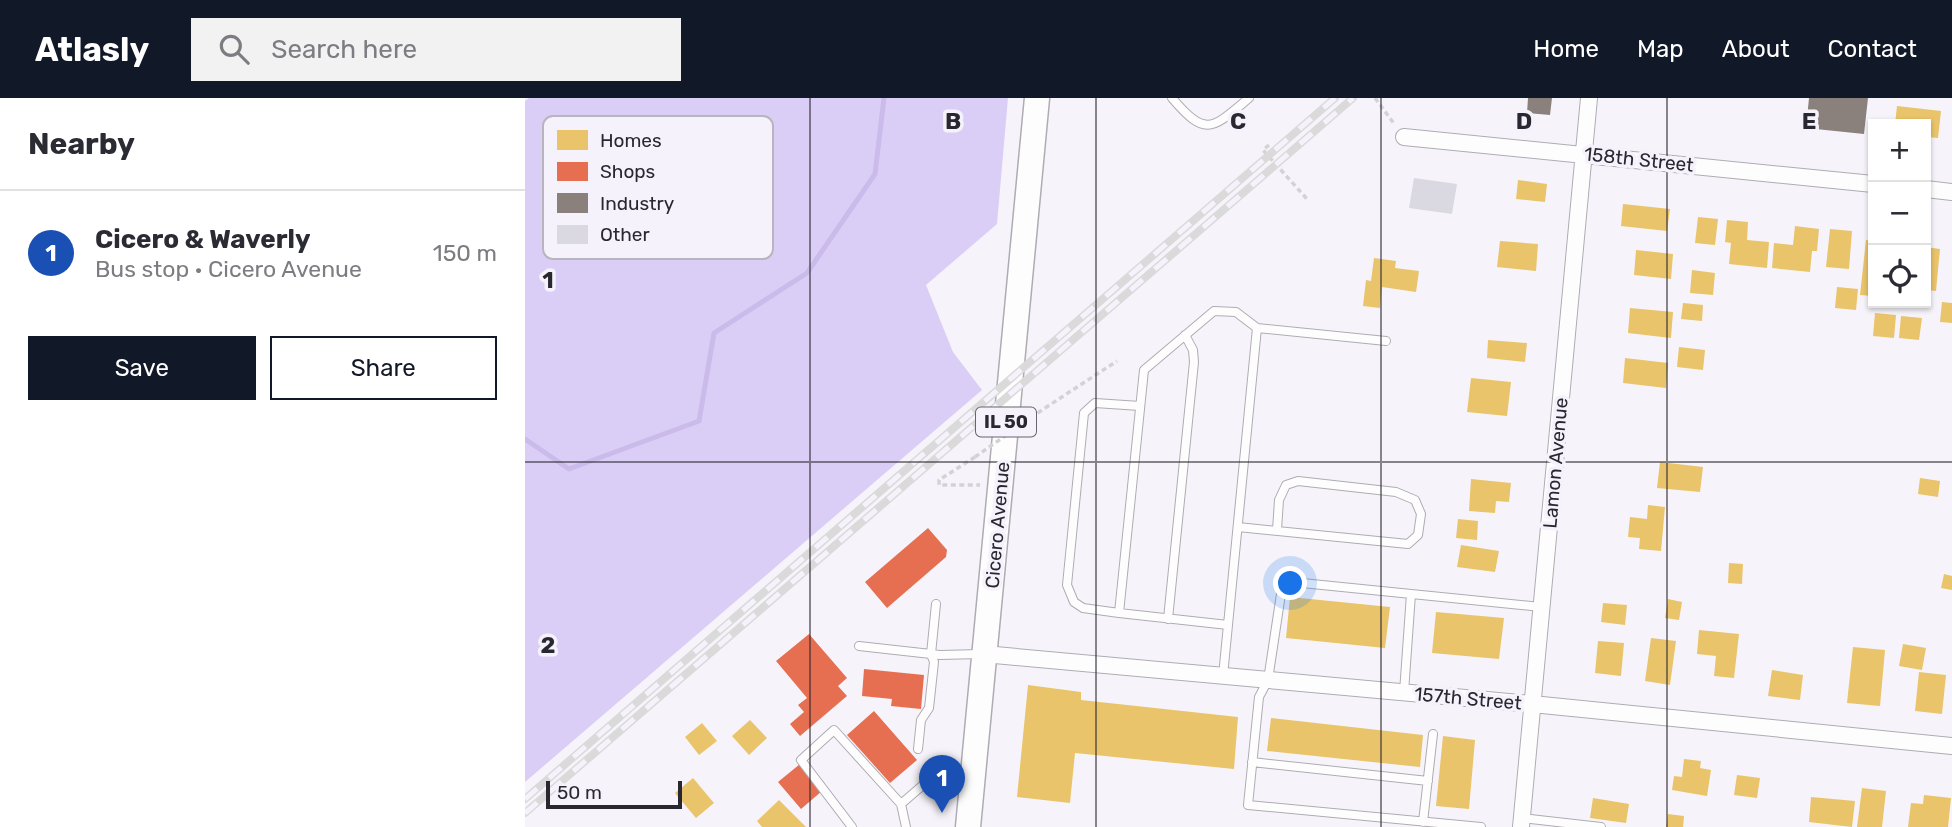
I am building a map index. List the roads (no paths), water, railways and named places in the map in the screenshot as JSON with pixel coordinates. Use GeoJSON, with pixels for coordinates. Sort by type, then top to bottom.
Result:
{"type":"FeatureCollection","features":[{"type":"Feature","properties":{"kind":"main road","name":"Cicero Avenue"},"geometry":{"type":"LineString","coordinates":[[968,827],[1037,98]]}},
{"type":"Feature","properties":{"kind":"street","name":"Lamon Avenue"},"geometry":{"type":"LineString","coordinates":[[1521,822],[1589,98]]}},
{"type":"Feature","properties":{"kind":"street","name":"158th Street"},"geometry":{"type":"LineString","coordinates":[[1404,137],[1868,183]]}},
{"type":"Feature","properties":{"kind":"street"},"geometry":{"type":"LineString","coordinates":[[1931,190],[1952,192]]}},
{"type":"Feature","properties":{"kind":"street","name":"157th Street"},"geometry":{"type":"LineString","coordinates":[[984,654],[1952,746]]}},
{"type":"Feature","properties":{"kind":"lane"},"geometry":{"type":"LineString","coordinates":[[1172,98],[1189,119],[1198,124],[1226,118],[1249,98]]}},
{"type":"Feature","properties":{"kind":"lane"},"geometry":{"type":"LineString","coordinates":[[1119,613],[1144,370],[1214,311],[1237,312],[1257,328],[1387,341]]}},
{"type":"Feature","properties":{"kind":"lane"},"geometry":{"type":"LineString","coordinates":[[1223,676],[1257,328]]}},
{"type":"Feature","properties":{"kind":"lane"},"geometry":{"type":"LineString","coordinates":[[1168,619],[1194,362],[1193,350],[1185,335]]}},
{"type":"Feature","properties":{"kind":"lane"},"geometry":{"type":"LineString","coordinates":[[1140,406],[1095,402],[1084,413],[1067,585],[1074,602],[1083,608],[1228,625]]}},
{"type":"Feature","properties":{"kind":"lane"},"geometry":{"type":"LineString","coordinates":[[1238,527],[1408,544],[1418,535],[1421,514],[1415,500],[1396,492],[1298,481],[1286,485],[1279,500],[1277,530]]}},
{"type":"Feature","properties":{"kind":"lane"},"geometry":{"type":"LineString","coordinates":[[1481,827],[1248,805],[1259,697],[1268,680],[1281,594],[1292,582],[1541,607]]}},
{"type":"Feature","properties":{"kind":"lane"},"geometry":{"type":"LineString","coordinates":[[1404,692],[1411,594]]}},
{"type":"Feature","properties":{"kind":"lane"},"geometry":{"type":"LineString","coordinates":[[918,750],[921,720],[929,708],[936,604]]}},
{"type":"Feature","properties":{"kind":"lane"},"geometry":{"type":"LineString","coordinates":[[859,646],[931,654],[984,654]]}},
{"type":"Feature","properties":{"kind":"lane"},"geometry":{"type":"LineString","coordinates":[[852,827],[801,760],[834,730],[901,804],[906,827]]}},
{"type":"Feature","properties":{"kind":"lane"},"geometry":{"type":"LineString","coordinates":[[1423,822],[1433,734]]}},
{"type":"Feature","properties":{"kind":"lane"},"geometry":{"type":"LineString","coordinates":[[1252,762],[1428,781]]}},
{"type":"Feature","properties":{"kind":"lane"},"geometry":{"type":"LineString","coordinates":[[901,804],[930,779]]}},
{"type":"Feature","properties":{"kind":"lane"},"geometry":{"type":"LineString","coordinates":[[1521,822],[1601,827]]}},
{"type":"Feature","properties":{"kind":"waterway"},"geometry":{"type":"LineString","coordinates":[[525,439],[569,469],[699,421],[714,333],[807,273],[875,174],[884,98]]}},
{"type":"Feature","properties":{"kind":"railway"},"geometry":{"type":"LineString","coordinates":[[525,799],[1335,98]]}},
{"type":"Feature","properties":{"kind":"railway"},"geometry":{"type":"LineString","coordinates":[[525,813],[1353,98]]}},
{"type":"Feature","properties":{"kind":"place","name":"Cicero & Waverly"},"geometry":{"type":"Point","coordinates":[942,813]}}]}
